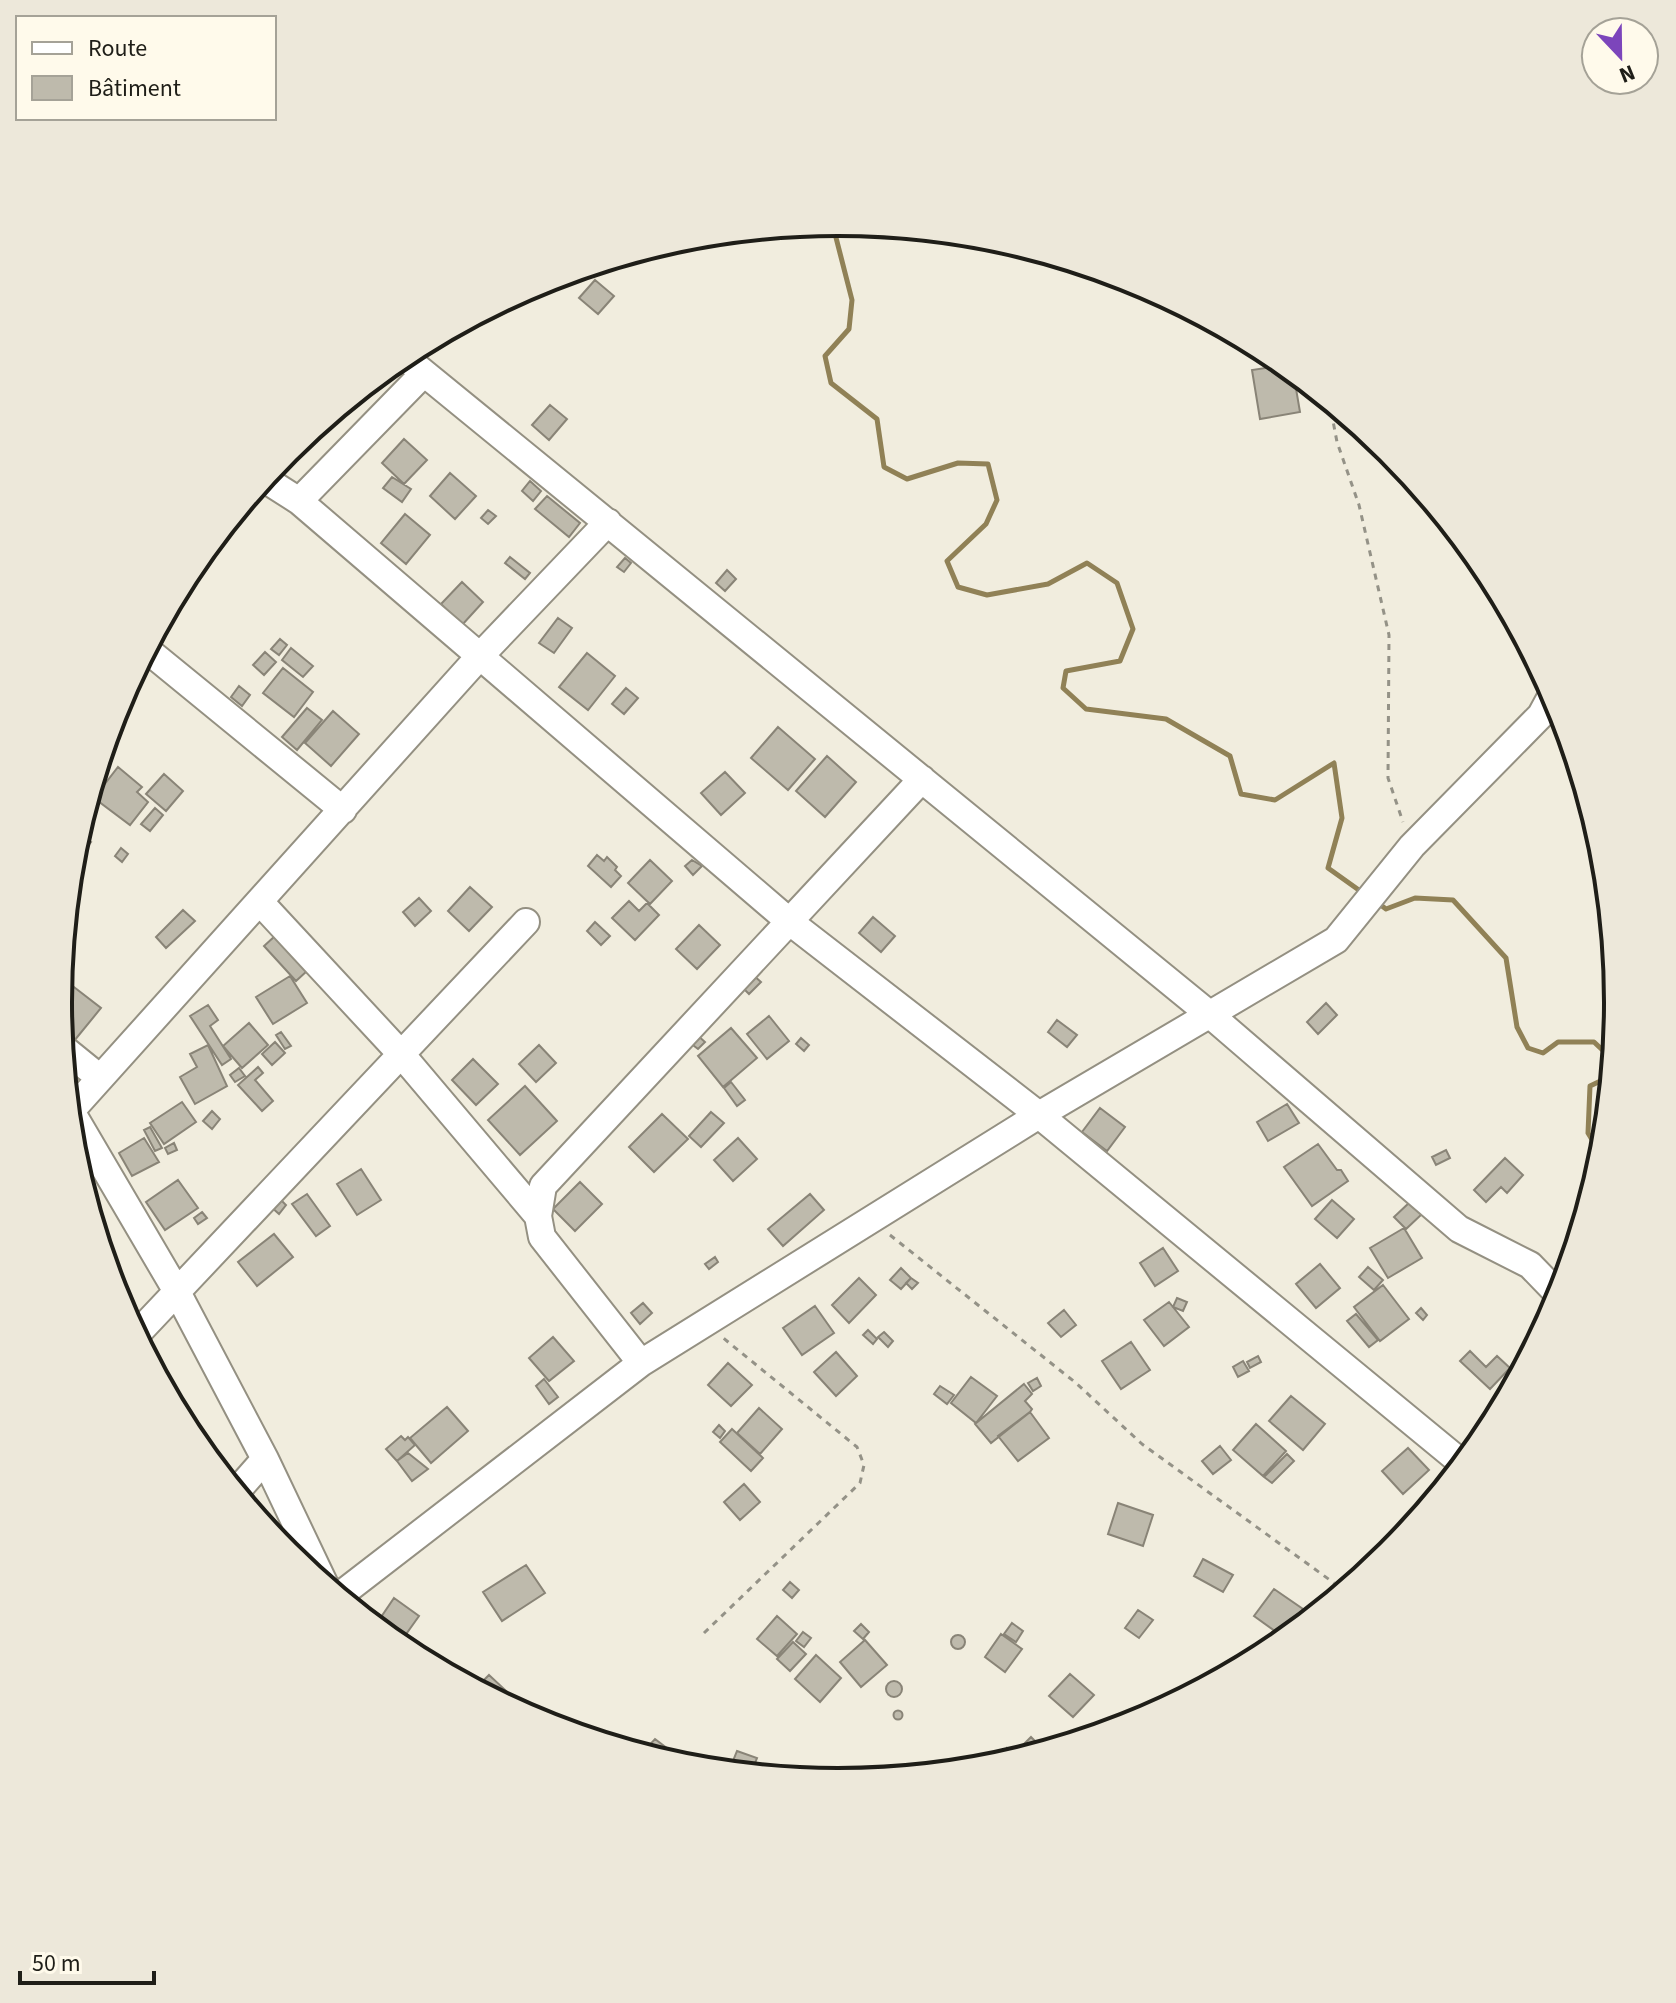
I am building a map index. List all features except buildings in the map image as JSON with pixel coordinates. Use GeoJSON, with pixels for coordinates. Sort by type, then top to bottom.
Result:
{"type":"FeatureCollection","features":[{"type":"Feature","properties":{"kind":"street"},"geometry":{"type":"LineString","coordinates":[[413,364],[1208,1013],[1459,1229],[1530,1265],[1550,1285]]}},
{"type":"Feature","properties":{"kind":"street"},"geometry":{"type":"LineString","coordinates":[[299,501],[424,373]]}},
{"type":"Feature","properties":{"kind":"street"},"geometry":{"type":"LineString","coordinates":[[273,484],[299,501],[790,922],[1039,1115],[1454,1457]]}},
{"type":"Feature","properties":{"kind":"street"},"geometry":{"type":"LineString","coordinates":[[79,1102],[479,657],[608,522]]}},
{"type":"Feature","properties":{"kind":"street"},"geometry":{"type":"LineString","coordinates":[[155,656],[343,810]]}},
{"type":"Feature","properties":{"kind":"street"},"geometry":{"type":"LineString","coordinates":[[348,1589],[641,1363],[1039,1115],[1336,940],[1412,846],[1541,715],[1545,707]]}},
{"type":"Feature","properties":{"kind":"street"},"geometry":{"type":"LineString","coordinates":[[641,1363],[542,1237],[538,1216],[543,1186],[922,779]]}},
{"type":"Feature","properties":{"kind":"street"},"geometry":{"type":"LineString","coordinates":[[260,902],[401,1054],[538,1216]]}},
{"type":"Feature","properties":{"kind":"street"},"geometry":{"type":"LineString","coordinates":[[144,1326],[526,922]]}},
{"type":"Feature","properties":{"kind":"street"},"geometry":{"type":"LineString","coordinates":[[75,1057],[100,1078]]}},
{"type":"Feature","properties":{"kind":"street"},"geometry":{"type":"LineString","coordinates":[[85,1137],[176,1290],[265,1459],[312,1558]]}},
{"type":"Feature","properties":{"kind":"street"},"geometry":{"type":"LineString","coordinates":[[243,1484],[265,1459]]}},
{"type":"Feature","properties":{"kind":"path"},"geometry":{"type":"LineString","coordinates":[[1332,417],[1337,442],[1359,505],[1389,635],[1388,778],[1412,846]]}},
{"type":"Feature","properties":{"kind":"path"},"geometry":{"type":"LineString","coordinates":[[871,1220],[1076,1383],[1142,1444],[1334,1583]]}},
{"type":"Feature","properties":{"kind":"path"},"geometry":{"type":"LineString","coordinates":[[704,1323],[857,1447],[864,1465],[860,1483],[704,1633]]}},
{"type":"Feature","properties":{"kind":"waterway"},"geometry":{"type":"LineString","coordinates":[[836,236],[852,300],[849,329],[825,356],[831,383],[877,419],[884,467],[907,479],[958,463],[988,464],[997,500],[986,524],[947,561],[958,587],[987,595],[1048,584],[1087,563],[1117,583],[1133,629],[1120,661],[1066,671],[1063,688],[1086,709],[1166,719],[1230,756],[1241,794],[1275,800],[1334,763],[1342,818],[1328,868],[1363,893]]}},
{"type":"Feature","properties":{"kind":"waterway"},"geometry":{"type":"LineString","coordinates":[[1378,903],[1386,909],[1415,898],[1453,900],[1506,958],[1517,1027],[1528,1048],[1543,1053],[1558,1042],[1594,1042],[1602,1050]]}},
{"type":"Feature","properties":{"kind":"waterway"},"geometry":{"type":"LineString","coordinates":[[1591,1138],[1588,1133],[1590,1086],[1599,1082]]}}]}
